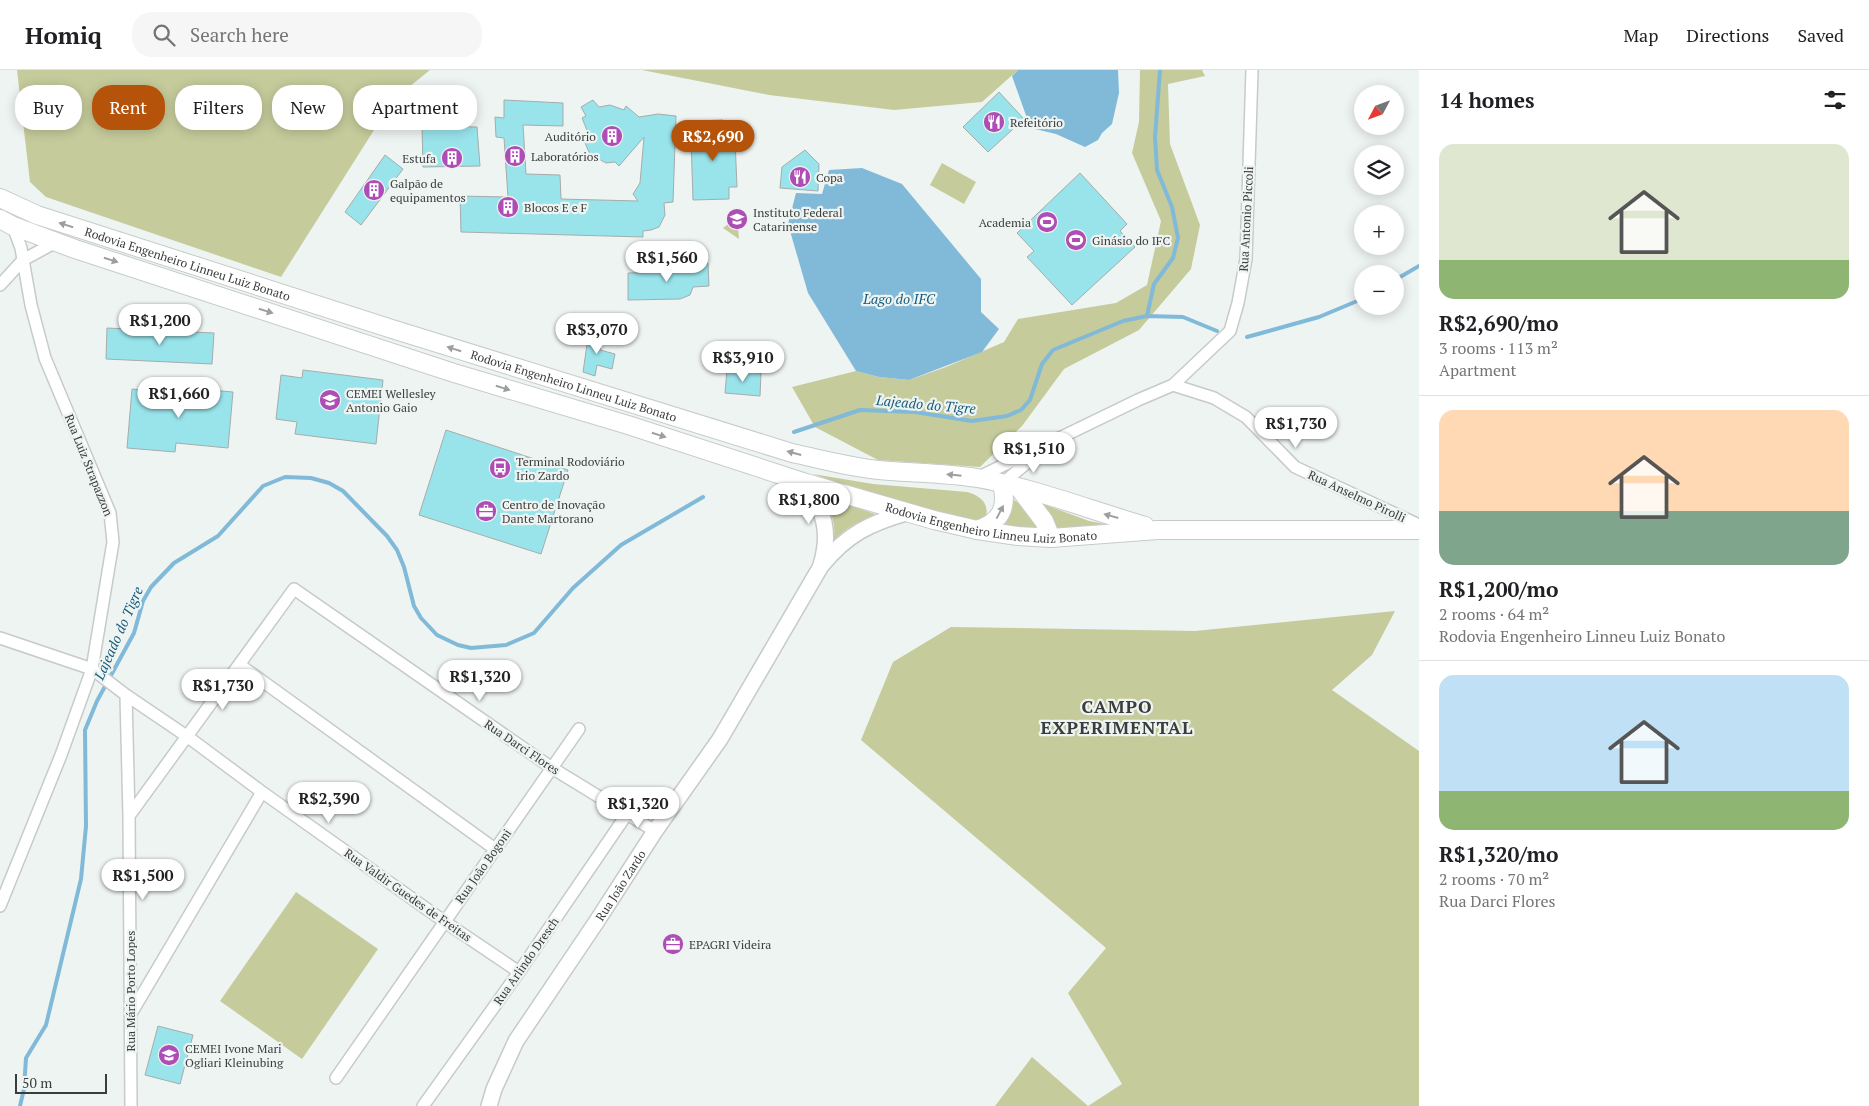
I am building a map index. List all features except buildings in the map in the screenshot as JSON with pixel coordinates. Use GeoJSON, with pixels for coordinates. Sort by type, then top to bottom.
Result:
{"type":"FeatureCollection","features":[{"type":"Feature","properties":{"kind":"main road","name":"Rodovia Engenheiro Linneu Luiz Bonato"},"geometry":{"type":"LineString","coordinates":[[0,198],[36,215],[60,223],[410,335],[792,453],[850,466],[977,478],[1158,530]]}},
{"type":"Feature","properties":{"kind":"main road","name":"Rodovia Engenheiro Linneu Luiz Bonato"},"geometry":{"type":"LineString","coordinates":[[7,222],[56,242],[454,372],[628,425],[806,483],[934,520],[977,530],[1018,536],[1051,538],[1092,533],[1158,530],[1419,530]]}},
{"type":"Feature","properties":{"kind":"main road","name":"Rua João Zardo"},"geometry":{"type":"LineString","coordinates":[[806,483],[819,504],[826,528],[825,553],[821,566]]}},
{"type":"Feature","properties":{"kind":"main road"},"geometry":{"type":"LineString","coordinates":[[977,530],[989,526],[998,518],[1004,508],[1005,495],[1010,486],[1044,521],[1051,538]]}},
{"type":"Feature","properties":{"kind":"main road","name":"Rua João Zardo"},"geometry":{"type":"LineString","coordinates":[[489,1106],[494,1089],[516,1042],[597,922],[655,831],[720,739],[821,566],[830,555],[853,535],[880,520],[909,512]]}},
{"type":"Feature","properties":{"kind":"street","name":"Rua Antonio Piccoli"},"geometry":{"type":"LineString","coordinates":[[1049,444],[1138,400],[1173,386],[1230,331],[1238,303],[1246,259],[1252,70]]}},
{"type":"Feature","properties":{"kind":"street","name":"Rua Luiz Strapazzon"},"geometry":{"type":"LineString","coordinates":[[0,906],[61,755],[97,673],[113,542],[110,513],[45,358],[31,305],[20,242],[7,222]]}},
{"type":"Feature","properties":{"kind":"street"},"geometry":{"type":"LineString","coordinates":[[0,285],[23,260],[56,242]]}},
{"type":"Feature","properties":{"kind":"street","name":"Rua Anselmo Pirolli"},"geometry":{"type":"LineString","coordinates":[[1173,386],[1214,398],[1246,417],[1295,467],[1419,525]]}},
{"type":"Feature","properties":{"kind":"street"},"geometry":{"type":"LineString","coordinates":[[977,478],[1049,444]]}},
{"type":"Feature","properties":{"kind":"street"},"geometry":{"type":"LineString","coordinates":[[1010,486],[1049,444]]}},
{"type":"Feature","properties":{"kind":"street","name":"Rua Darci Flores"},"geometry":{"type":"LineString","coordinates":[[240,665],[294,589],[552,768],[655,831]]}},
{"type":"Feature","properties":{"kind":"street","name":"Rua Valdir Guedes de Freitas"},"geometry":{"type":"LineString","coordinates":[[0,638],[97,673],[445,922],[519,972]]}},
{"type":"Feature","properties":{"kind":"street"},"geometry":{"type":"LineString","coordinates":[[129,816],[240,665],[496,849]]}},
{"type":"Feature","properties":{"kind":"street","name":"Rua Mário Porto Lopes"},"geometry":{"type":"LineString","coordinates":[[123,692],[129,816],[131,1106]]}},
{"type":"Feature","properties":{"kind":"street","name":"Rua João Bogoni"},"geometry":{"type":"LineString","coordinates":[[336,1078],[579,729]]}},
{"type":"Feature","properties":{"kind":"street"},"geometry":{"type":"LineString","coordinates":[[131,1014],[262,792]]}},
{"type":"Feature","properties":{"kind":"street","name":"Rua Arlindo Dresch"},"geometry":{"type":"LineString","coordinates":[[424,1106],[519,972],[627,814]]}},
{"type":"Feature","properties":{"kind":"green space"},"geometry":{"type":"Polygon","coordinates":[[[17,70],[430,70],[412,85],[353,85],[353,130],[374,130],[281,277],[46,197],[30,182],[24,130],[82,130],[82,85],[19,85],[17,70]]]}},
{"type":"Feature","properties":{"kind":"green space"},"geometry":{"type":"Polygon","coordinates":[[[642,70],[1018,70],[982,102],[894,110],[769,95],[642,70]]]}},
{"type":"Feature","properties":{"kind":"green space"},"geometry":{"type":"Polygon","coordinates":[[[1140,70],[1202,70],[1205,76],[1168,84],[1170,144],[1200,225],[1191,269],[1139,330],[1064,369],[1022,426],[980,467],[878,460],[815,427],[792,387],[856,371],[879,377],[909,380],[946,367],[1004,342],[1018,319],[1116,303],[1147,285],[1161,221],[1132,153],[1139,122],[1140,70]]]}},
{"type":"Feature","properties":{"kind":"green space"},"geometry":{"type":"Polygon","coordinates":[[[942,163],[976,182],[964,204],[930,185],[942,163]]]}},
{"type":"Feature","properties":{"kind":"green space"},"geometry":{"type":"Polygon","coordinates":[[[737,217],[739,239],[723,228],[737,217]]]}},
{"type":"Feature","properties":{"kind":"green space"},"geometry":{"type":"Polygon","coordinates":[[[813,474],[873,484],[967,492],[983,501],[987,512],[986,517],[975,526],[856,490],[813,474]]]}},
{"type":"Feature","properties":{"kind":"green space"},"geometry":{"type":"Polygon","coordinates":[[[820,495],[881,516],[855,524],[833,541],[834,523],[827,505],[820,495]]]}},
{"type":"Feature","properties":{"kind":"green space"},"geometry":{"type":"Polygon","coordinates":[[[1007,495],[1028,510],[1042,531],[997,531],[1007,495]]]}},
{"type":"Feature","properties":{"kind":"green space"},"geometry":{"type":"Polygon","coordinates":[[[1043,504],[1089,521],[1115,526],[1055,533],[1048,512],[1043,504]]]}},
{"type":"Feature","properties":{"kind":"green space"},"geometry":{"type":"Polygon","coordinates":[[[1395,611],[1372,655],[1332,690],[1419,751],[1419,1106],[1088,1106],[1122,1084],[1068,993],[1106,948],[861,740],[893,662],[951,627],[1195,631],[1395,611]]]}},
{"type":"Feature","properties":{"kind":"green space"},"geometry":{"type":"Polygon","coordinates":[[[296,892],[378,949],[302,1059],[220,1001],[296,892]]]}},
{"type":"Feature","properties":{"kind":"green space"},"geometry":{"type":"Polygon","coordinates":[[[1032,1057],[1088,1106],[995,1106],[1032,1057]]]}},
{"type":"Feature","properties":{"kind":"water"},"geometry":{"type":"Polygon","coordinates":[[[1018,70],[1118,70],[1119,93],[1112,124],[1102,133],[1098,140],[1085,147],[1056,134],[1035,129],[1028,121],[1012,76],[1018,70]]]}},
{"type":"Feature","properties":{"kind":"water","name":"Lago do IFC"},"geometry":{"type":"Polygon","coordinates":[[[862,168],[902,184],[981,279],[981,312],[999,329],[982,352],[909,380],[879,377],[856,371],[808,293],[788,224],[796,193],[822,194],[829,170],[862,168]]]}},
{"type":"Feature","properties":{"kind":"waterway","name":"Lajeado do Tigre"},"geometry":{"type":"LineString","coordinates":[[794,432],[860,410],[915,412],[972,421],[1007,416],[1021,410],[1030,400],[1042,364],[1053,350],[1123,321],[1147,316],[1154,284],[1173,258],[1178,238],[1172,207],[1157,170],[1155,137],[1160,70]]}},
{"type":"Feature","properties":{"kind":"waterway"},"geometry":{"type":"LineString","coordinates":[[1404,275],[1419,266]]}},
{"type":"Feature","properties":{"kind":"waterway"},"geometry":{"type":"LineString","coordinates":[[1247,337],[1319,317],[1354,302]]}},
{"type":"Feature","properties":{"kind":"waterway"},"geometry":{"type":"LineString","coordinates":[[1147,316],[1183,317],[1217,331]]}},
{"type":"Feature","properties":{"kind":"waterway","name":"Lajeado do Tigre"},"geometry":{"type":"LineString","coordinates":[[20,1106],[24,1089],[26,1058],[46,1025],[81,879],[86,826],[85,730],[97,701],[134,633],[143,601],[151,587],[174,563],[218,536],[263,486],[285,477],[311,478],[329,483],[343,491],[387,536],[397,550],[404,567],[414,606],[421,618],[437,635],[458,645],[471,648],[506,645],[534,633],[573,588],[621,545],[703,497]]}},
{"type":"Feature","properties":{"kind":"place","name":"Refeitório"},"geometry":{"type":"Point","coordinates":[994,122]}},
{"type":"Feature","properties":{"kind":"place","name":"Auditório"},"geometry":{"type":"Point","coordinates":[612,136]}},
{"type":"Feature","properties":{"kind":"place","name":"Laboratórios"},"geometry":{"type":"Point","coordinates":[515,156]}},
{"type":"Feature","properties":{"kind":"place","name":"Estufa"},"geometry":{"type":"Point","coordinates":[452,158]}},
{"type":"Feature","properties":{"kind":"place","name":"Copa"},"geometry":{"type":"Point","coordinates":[800,177]}},
{"type":"Feature","properties":{"kind":"place","name":"Galpão de equipamentos"},"geometry":{"type":"Point","coordinates":[374,190]}},
{"type":"Feature","properties":{"kind":"place","name":"Blocos E e F"},"geometry":{"type":"Point","coordinates":[508,207]}},
{"type":"Feature","properties":{"kind":"place","name":"Instituto Federal Catarinense"},"geometry":{"type":"Point","coordinates":[737,219]}},
{"type":"Feature","properties":{"kind":"place","name":"Academia"},"geometry":{"type":"Point","coordinates":[1047,222]}},
{"type":"Feature","properties":{"kind":"place","name":"Ginásio do IFC"},"geometry":{"type":"Point","coordinates":[1076,240]}},
{"type":"Feature","properties":{"kind":"place","name":"CEMEI Wellesley Antonio Gaio"},"geometry":{"type":"Point","coordinates":[330,400]}},
{"type":"Feature","properties":{"kind":"place","name":"Terminal Rodoviário Irio Zardo"},"geometry":{"type":"Point","coordinates":[500,468]}},
{"type":"Feature","properties":{"kind":"place","name":"Centro de Inovação Dante Martorano"},"geometry":{"type":"Point","coordinates":[486,511]}},
{"type":"Feature","properties":{"kind":"place","name":"EPAGRI Videira"},"geometry":{"type":"Point","coordinates":[673,944]}},
{"type":"Feature","properties":{"kind":"place","name":"CEMEI Ivone Mari Ogliari Kleinubing"},"geometry":{"type":"Point","coordinates":[169,1055]}},
{"type":"Feature","properties":{"kind":"district","name":"CAMPO EXPERIMENTAL"},"geometry":{"type":"Point","coordinates":[1117,716]}}]}
